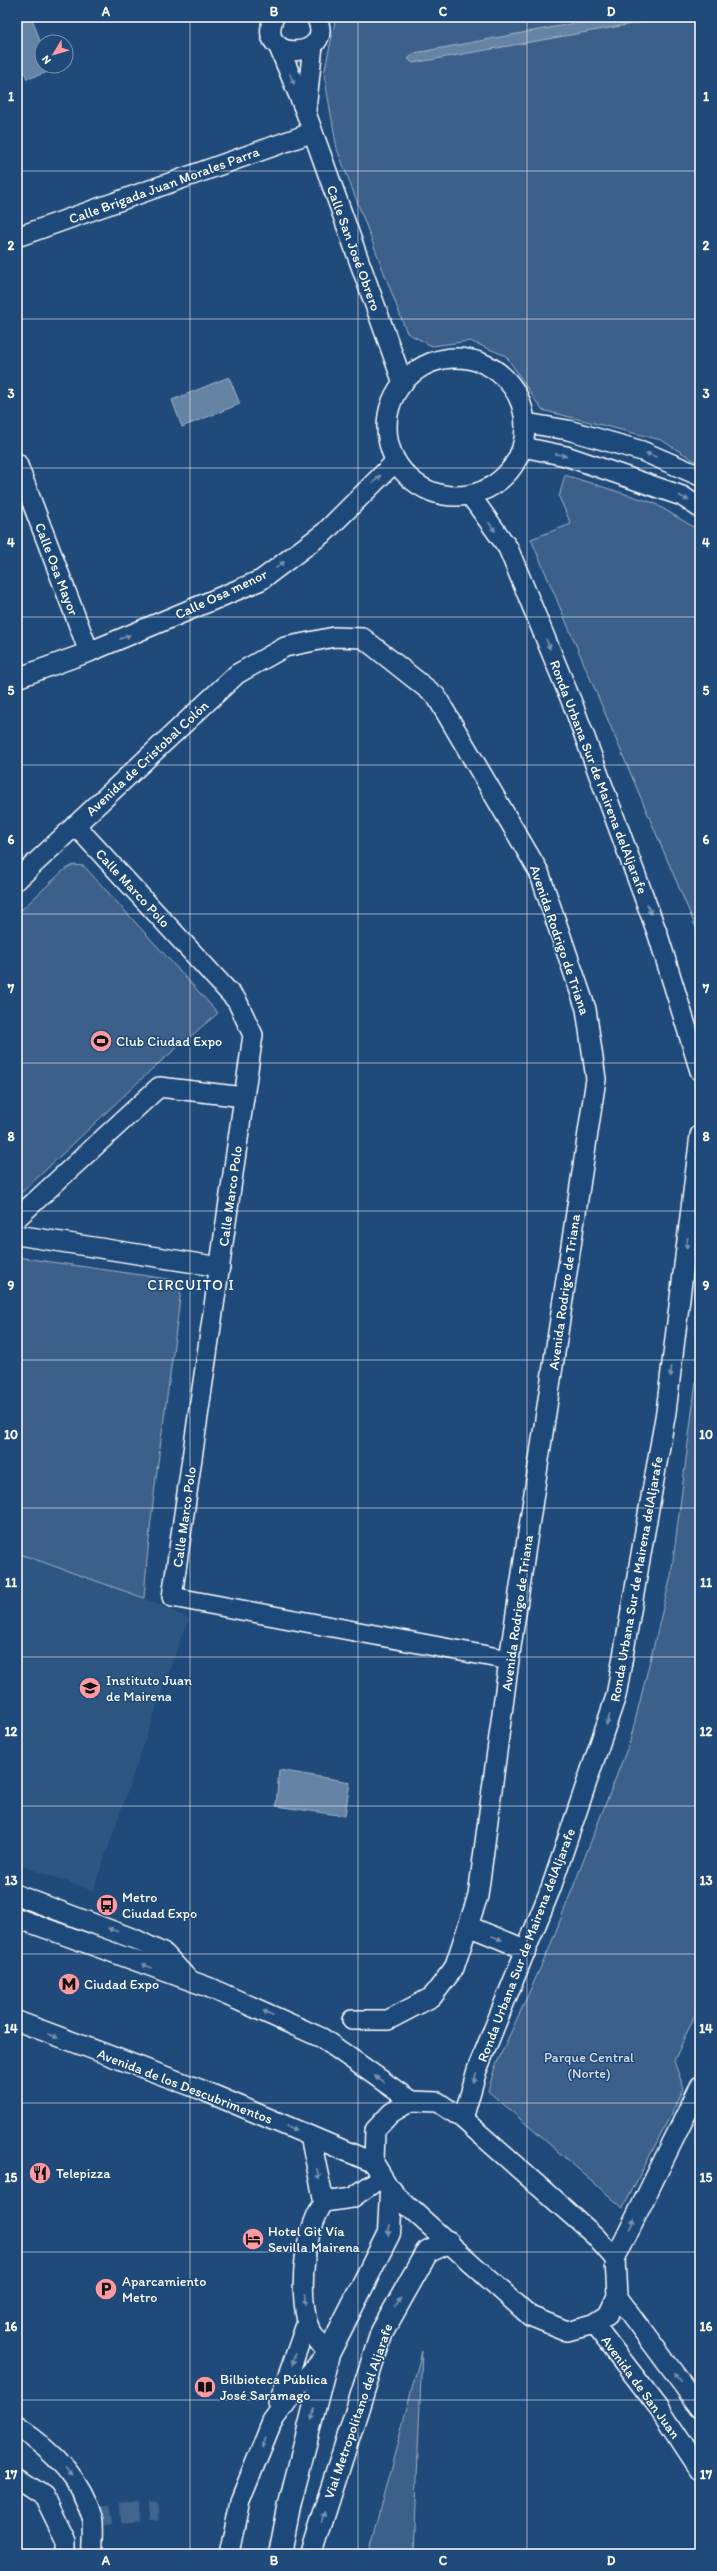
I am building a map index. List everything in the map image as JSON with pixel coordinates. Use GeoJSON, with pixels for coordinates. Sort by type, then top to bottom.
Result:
{"type":"FeatureCollection","features":[{"type":"Feature","properties":{"kind":"main road"},"geometry":{"type":"LineString","coordinates":[[280,2554],[290,2503],[328,2354],[389,2233],[382,2177]]}},
{"type":"Feature","properties":{"kind":"main road","name":"Vial Metropolitano del Aljarafe"},"geometry":{"type":"LineString","coordinates":[[312,2554],[382,2332],[426,2252],[448,2242]]}},
{"type":"Feature","properties":{"kind":"street","name":"Calle San José Obrero"},"geometry":{"type":"LineString","coordinates":[[274,17],[271,28],[273,37],[278,45],[306,113],[311,133],[403,383]]}},
{"type":"Feature","properties":{"kind":"street","name":"Calle San José Obrero"},"geometry":{"type":"LineString","coordinates":[[306,113],[313,45],[318,37],[317,18]]}},
{"type":"Feature","properties":{"kind":"street"},"geometry":{"type":"LineString","coordinates":[[278,45],[286,51],[296,52],[305,50],[313,45]]}},
{"type":"Feature","properties":{"kind":"street","name":"Calle Brigada Juan Morales Parra"},"geometry":{"type":"LineString","coordinates":[[17,237],[311,133]]}},
{"type":"Feature","properties":{"kind":"street"},"geometry":{"type":"LineString","coordinates":[[460,357],[484,363],[505,376],[516,392],[526,422],[521,455],[500,482],[479,494],[470,495],[432,493],[411,481],[395,462],[386,432],[388,412],[397,389],[413,372],[434,361],[460,357]]}},
{"type":"Feature","properties":{"kind":"street"},"geometry":{"type":"LineString","coordinates":[[526,422],[568,430],[642,452],[700,476]]}},
{"type":"Feature","properties":{"kind":"street"},"geometry":{"type":"LineString","coordinates":[[523,447],[566,456],[682,496],[700,508]]}},
{"type":"Feature","properties":{"kind":"street","name":"Calle Osa menor"},"geometry":{"type":"LineString","coordinates":[[17,678],[89,652],[261,580],[325,532],[395,462]]}},
{"type":"Feature","properties":{"kind":"street","name":"Calle Osa Mayor"},"geometry":{"type":"LineString","coordinates":[[17,463],[89,652]]}},
{"type":"Feature","properties":{"kind":"street","name":"Ronda Urbana Sur de Mairena delAljarafe"},"geometry":{"type":"LineString","coordinates":[[470,495],[508,548],[573,705],[658,935],[700,1071]]}},
{"type":"Feature","properties":{"kind":"street","name":"Avenida Rodrigo de Triana"},"geometry":{"type":"LineString","coordinates":[[285,646],[334,637],[363,638],[436,696],[539,872],[586,1009],[596,1079],[509,1660],[478,1896],[454,1968],[432,1997],[388,2020],[352,2020]]}},
{"type":"Feature","properties":{"kind":"street","name":"Avenida de Cristobal Colón"},"geometry":{"type":"LineString","coordinates":[[17,880],[237,674],[285,646]]}},
{"type":"Feature","properties":{"kind":"street","name":"Calle Marco Polo"},"geometry":{"type":"LineString","coordinates":[[75,825],[237,1001],[253,1035],[172,1597],[509,1660]]}},
{"type":"Feature","properties":{"kind":"street"},"geometry":{"type":"LineString","coordinates":[[17,1218],[159,1087],[244,1097]]}},
{"type":"Feature","properties":{"kind":"street","name":"Ronda Urbana Sur de Mairena delAljarafe"},"geometry":{"type":"LineString","coordinates":[[463,2119],[477,2070],[551,1888],[616,1696],[666,1412],[700,1135]]}},
{"type":"Feature","properties":{"kind":"street"},"geometry":{"type":"LineString","coordinates":[[17,1235],[220,1267]]}},
{"type":"Feature","properties":{"kind":"street"},"geometry":{"type":"LineString","coordinates":[[17,1895],[144,1943],[165,1954],[191,1982]]}},
{"type":"Feature","properties":{"kind":"street"},"geometry":{"type":"LineString","coordinates":[[17,1918],[251,2005],[322,2038],[411,2101]]}},
{"type":"Feature","properties":{"kind":"street"},"geometry":{"type":"LineString","coordinates":[[468,1926],[527,1950]]}},
{"type":"Feature","properties":{"kind":"street","name":"Avenida de los Descubrimentos"},"geometry":{"type":"LineString","coordinates":[[17,2021],[202,2090],[310,2136],[382,2177],[448,2242],[530,2316],[566,2331],[594,2324]]}},
{"type":"Feature","properties":{"kind":"street"},"geometry":{"type":"LineString","coordinates":[[594,2324],[608,2315],[617,2296],[615,2259],[700,2086]]}},
{"type":"Feature","properties":{"kind":"street"},"geometry":{"type":"LineString","coordinates":[[324,2202],[352,2198],[382,2177],[375,2130],[391,2113],[411,2101],[438,2102],[463,2119],[595,2236],[615,2259]]}},
{"type":"Feature","properties":{"kind":"street"},"geometry":{"type":"LineString","coordinates":[[229,2554],[240,2501],[272,2422],[307,2322],[303,2266],[315,2215],[324,2202],[310,2136]]}},
{"type":"Feature","properties":{"kind":"street"},"geometry":{"type":"LineString","coordinates":[[617,2296],[700,2408]]}},
{"type":"Feature","properties":{"kind":"street"},"geometry":{"type":"LineString","coordinates":[[272,2422],[303,2380],[328,2354],[307,2322]]}},
{"type":"Feature","properties":{"kind":"street","name":"Avenida de San Juan"},"geometry":{"type":"LineString","coordinates":[[594,2324],[659,2408],[700,2470]]}},
{"type":"Feature","properties":{"kind":"street"},"geometry":{"type":"LineString","coordinates":[[17,2427],[42,2444],[76,2480],[92,2518],[92,2554]]}},
{"type":"Feature","properties":{"kind":"street"},"geometry":{"type":"LineString","coordinates":[[17,2478],[44,2496],[66,2542],[66,2554]]}},
{"type":"Feature","properties":{"kind":"shaded area"},"geometry":{"type":"Polygon","coordinates":[[[608,17],[671,17],[413,63],[408,59],[415,53],[608,17]]]}},
{"type":"Feature","properties":{"kind":"shaded area"},"geometry":{"type":"Polygon","coordinates":[[[32,18],[38,34],[34,34],[34,74],[42,74],[27,79],[17,53],[17,24],[32,18]]]}},
{"type":"Feature","properties":{"kind":"shaded area"},"geometry":{"type":"Polygon","coordinates":[[[229,377],[240,404],[182,427],[172,400],[229,377]]]}},
{"type":"Feature","properties":{"kind":"shaded area","name":"Instituto Juan de Mairena"},"geometry":{"type":"Polygon","coordinates":[[[17,1553],[144,1598],[190,1619],[181,1637],[93,1891],[17,1864],[17,1553]]]}},
{"type":"Feature","properties":{"kind":"shaded area"},"geometry":{"type":"Polygon","coordinates":[[[279,1770],[350,1782],[345,1816],[276,1806],[279,1770]]]}},
{"type":"Feature","properties":{"kind":"green space"},"geometry":{"type":"Polygon","coordinates":[[[336,17],[700,17],[700,464],[661,440],[542,410],[506,356],[470,341],[432,346],[407,333],[337,149],[324,74],[336,17]]]}},
{"type":"Feature","properties":{"kind":"green space"},"geometry":{"type":"Polygon","coordinates":[[[565,475],[654,503],[700,531],[700,937],[531,539],[571,524],[559,497],[565,475]]]}},
{"type":"Feature","properties":{"kind":"green space","name":"Club Ciudad Expo"},"geometry":{"type":"Polygon","coordinates":[[[74,865],[84,866],[218,1013],[152,1069],[17,1197],[17,914],[64,870],[74,865]]]}},
{"type":"Feature","properties":{"kind":"green space"},"geometry":{"type":"Polygon","coordinates":[[[17,1257],[182,1281],[151,1518],[144,1598],[17,1553],[17,1257]]]}},
{"type":"Feature","properties":{"kind":"green space","name":"Parque Central (Norte)"},"geometry":{"type":"Polygon","coordinates":[[[700,1350],[700,2004],[674,2061],[684,2089],[623,2208],[488,2091],[495,2067],[549,1949],[630,1741],[671,1576],[700,1350]]]}},
{"type":"Feature","properties":{"kind":"green space"},"geometry":{"type":"Polygon","coordinates":[[[422,2351],[414,2554],[368,2554],[422,2351]]]}},
{"type":"Feature","properties":{"kind":"tunnel"},"geometry":{"type":"LineString","coordinates":[[92,2518],[120,2513],[158,2511]]}},
{"type":"Feature","properties":{"kind":"place","name":"Club Ciudad Expo"},"geometry":{"type":"Point","coordinates":[101,1041]}},
{"type":"Feature","properties":{"kind":"place","name":"Instituto Juan de Mairena"},"geometry":{"type":"Point","coordinates":[90,1688]}},
{"type":"Feature","properties":{"kind":"place","name":"Metro Ciudad Expo"},"geometry":{"type":"Point","coordinates":[107,1905]}},
{"type":"Feature","properties":{"kind":"place","name":"Ciudad Expo"},"geometry":{"type":"Point","coordinates":[69,1984]}},
{"type":"Feature","properties":{"kind":"place","name":"Telepizza"},"geometry":{"type":"Point","coordinates":[40,2173]}},
{"type":"Feature","properties":{"kind":"place","name":"Hotel Git Vía Sevilla Mairena"},"geometry":{"type":"Point","coordinates":[253,2239]}},
{"type":"Feature","properties":{"kind":"place","name":"Aparcamiento Metro"},"geometry":{"type":"Point","coordinates":[106,2289]}},
{"type":"Feature","properties":{"kind":"place","name":"Bilbioteca Pública José Saramago"},"geometry":{"type":"Point","coordinates":[205,2387]}},
{"type":"Feature","properties":{"kind":"district","name":"CIRCUITO I"},"geometry":{"type":"Point","coordinates":[191,1285]}}]}
